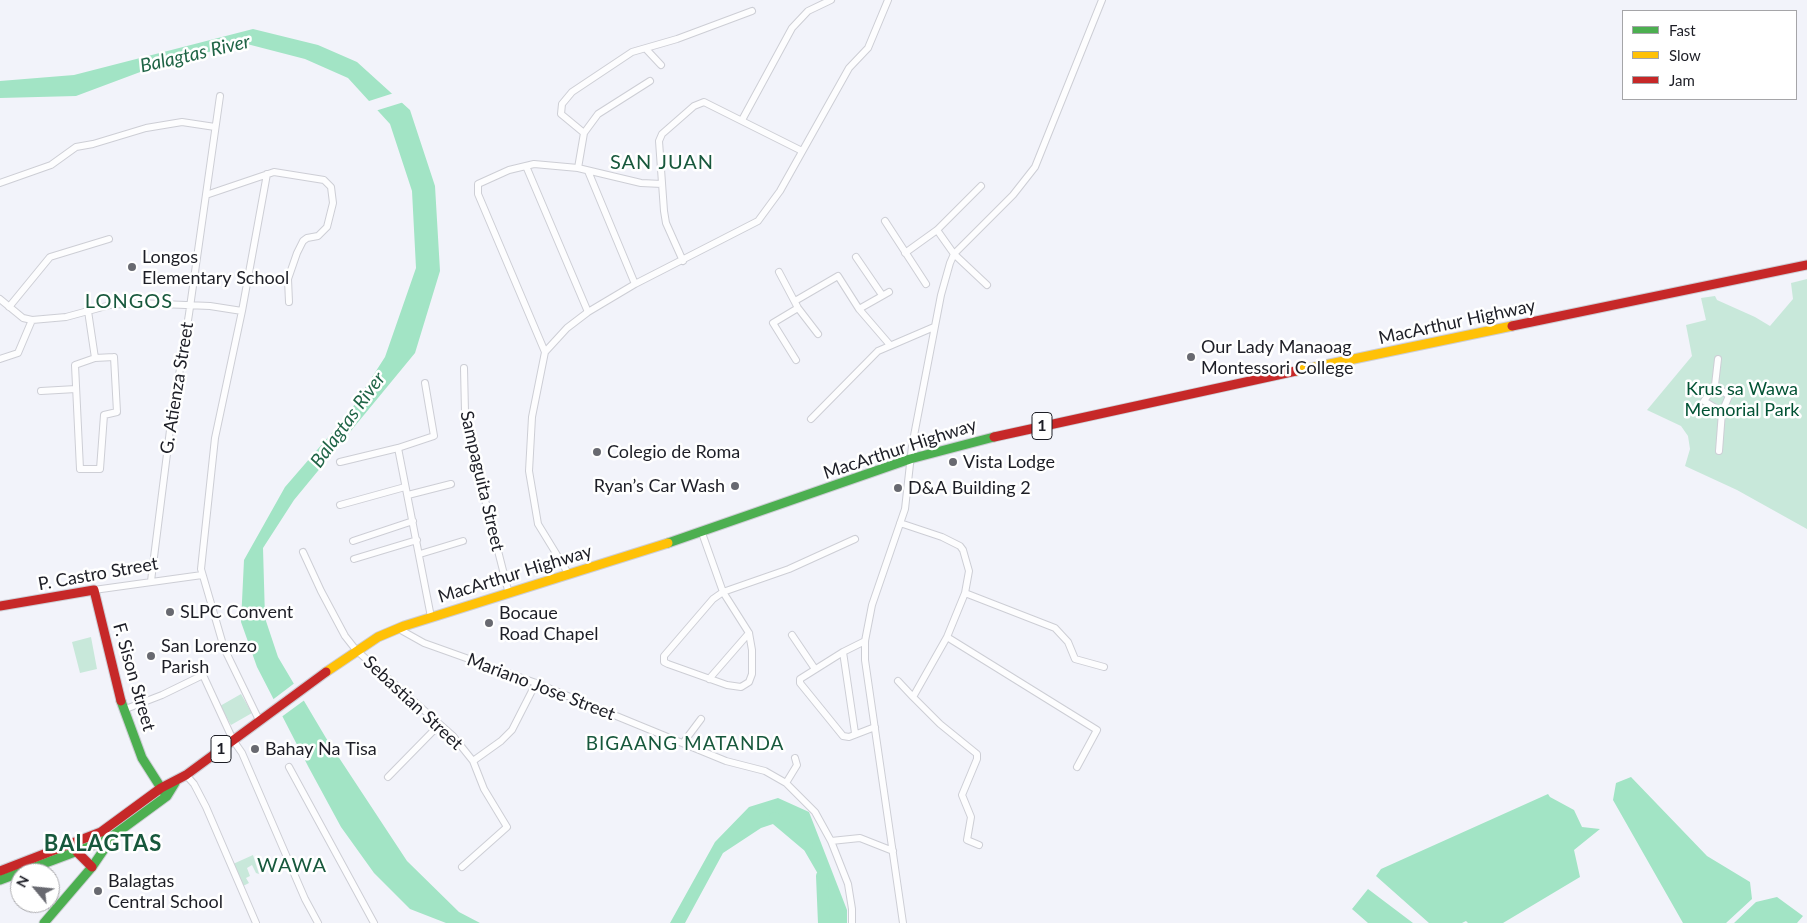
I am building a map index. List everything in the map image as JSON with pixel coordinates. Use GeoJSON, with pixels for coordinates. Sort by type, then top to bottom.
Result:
{"type":"FeatureCollection","features":[{"type":"Feature","properties":{"kind":"main road","name":"MacArthur Highway"},"geometry":{"type":"LineString","coordinates":[[0,880],[77,852],[104,836],[356,650],[398,628],[509,594],[568,573],[702,533],[910,459],[950,447],[1125,408],[1807,265]]}},
{"type":"Feature","properties":{"kind":"main road","name":"P. Castro Street"},"geometry":{"type":"LineString","coordinates":[[0,606],[94,590]]}},
{"type":"Feature","properties":{"kind":"main road","name":"F. Sison Street"},"geometry":{"type":"LineString","coordinates":[[94,590],[123,710],[142,758],[164,792]]}},
{"type":"Feature","properties":{"kind":"main road","name":"MacArthur Highway"},"geometry":{"type":"LineString","coordinates":[[0,871],[104,836]]}},
{"type":"Feature","properties":{"kind":"main road"},"geometry":{"type":"LineString","coordinates":[[44,923],[92,867],[107,845],[104,836]]}},
{"type":"Feature","properties":{"kind":"main road"},"geometry":{"type":"LineString","coordinates":[[77,852],[92,867]]}},
{"type":"Feature","properties":{"kind":"street"},"geometry":{"type":"LineString","coordinates":[[742,120],[792,28],[808,11],[831,0]]}},
{"type":"Feature","properties":{"kind":"street"},"geometry":{"type":"LineString","coordinates":[[568,573],[538,524],[529,471],[532,417],[545,352],[567,328],[588,312],[635,284],[758,221],[780,191],[849,68],[868,48],[888,0]]}},
{"type":"Feature","properties":{"kind":"street"},"geometry":{"type":"LineString","coordinates":[[903,923],[867,678],[865,641],[875,593],[907,498],[910,459],[944,280],[954,254],[1013,195],[1035,167],[1102,0]]}},
{"type":"Feature","properties":{"kind":"street"},"geometry":{"type":"LineString","coordinates":[[584,133],[561,114],[562,104],[572,92],[613,62],[632,52],[646,49],[752,11]]}},
{"type":"Feature","properties":{"kind":"street"},"geometry":{"type":"LineString","coordinates":[[646,49],[661,65]]}},
{"type":"Feature","properties":{"kind":"street"},"geometry":{"type":"LineString","coordinates":[[578,168],[584,133],[604,109],[650,81]]}},
{"type":"Feature","properties":{"kind":"street","name":"G. Atienza Street"},"geometry":{"type":"LineString","coordinates":[[151,581],[170,430],[220,96]]}},
{"type":"Feature","properties":{"kind":"street"},"geometry":{"type":"LineString","coordinates":[[683,260],[666,223],[659,141],[662,134],[694,106],[704,102],[802,151]]}},
{"type":"Feature","properties":{"kind":"street"},"geometry":{"type":"LineString","coordinates":[[0,183],[51,165],[76,147],[93,144],[146,128],[182,122],[215,127]]}},
{"type":"Feature","properties":{"kind":"street"},"geometry":{"type":"LineString","coordinates":[[545,352],[477,191],[482,181],[526,166],[552,165],[578,168],[642,183],[662,184]]}},
{"type":"Feature","properties":{"kind":"street"},"geometry":{"type":"LineString","coordinates":[[526,166],[588,312]]}},
{"type":"Feature","properties":{"kind":"street"},"geometry":{"type":"LineString","coordinates":[[206,195],[267,174],[282,171],[324,180],[331,187],[334,195],[323,233],[306,238],[297,253],[288,279],[289,302]]}},
{"type":"Feature","properties":{"kind":"street"},"geometry":{"type":"LineString","coordinates":[[588,171],[635,284]]}},
{"type":"Feature","properties":{"kind":"street"},"geometry":{"type":"LineString","coordinates":[[262,718],[224,648],[202,575],[202,558],[214,438],[242,311],[267,174]]}},
{"type":"Feature","properties":{"kind":"street"},"geometry":{"type":"LineString","coordinates":[[905,253],[937,230],[981,186]]}},
{"type":"Feature","properties":{"kind":"street"},"geometry":{"type":"LineString","coordinates":[[885,221],[926,284]]}},
{"type":"Feature","properties":{"kind":"street"},"geometry":{"type":"LineString","coordinates":[[937,230],[954,254],[987,285]]}},
{"type":"Feature","properties":{"kind":"street"},"geometry":{"type":"LineString","coordinates":[[9,307],[50,257],[109,240]]}},
{"type":"Feature","properties":{"kind":"street"},"geometry":{"type":"LineString","coordinates":[[856,257],[882,296]]}},
{"type":"Feature","properties":{"kind":"street"},"geometry":{"type":"LineString","coordinates":[[779,272],[798,308],[818,334]]}},
{"type":"Feature","properties":{"kind":"street"},"geometry":{"type":"LineString","coordinates":[[795,301],[838,276],[859,309],[890,345]]}},
{"type":"Feature","properties":{"kind":"street"},"geometry":{"type":"LineString","coordinates":[[859,309],[889,292]]}},
{"type":"Feature","properties":{"kind":"street"},"geometry":{"type":"LineString","coordinates":[[0,299],[23,318],[32,320],[66,317],[110,305],[130,303],[190,305],[242,311]]}},
{"type":"Feature","properties":{"kind":"street"},"geometry":{"type":"LineString","coordinates":[[796,360],[773,323],[798,308]]}},
{"type":"Feature","properties":{"kind":"street"},"geometry":{"type":"LineString","coordinates":[[88,311],[95,358]]}},
{"type":"Feature","properties":{"kind":"street"},"geometry":{"type":"LineString","coordinates":[[0,359],[18,353],[32,320]]}},
{"type":"Feature","properties":{"kind":"street"},"geometry":{"type":"LineString","coordinates":[[810,419],[869,360],[890,345],[934,327]]}},
{"type":"Feature","properties":{"kind":"street"},"geometry":{"type":"LineString","coordinates":[[114,357],[117,412],[104,415],[100,469],[80,469],[76,389],[74,365],[95,358],[114,357]]}},
{"type":"Feature","properties":{"kind":"street"},"geometry":{"type":"LineString","coordinates":[[1718,359],[1715,385],[1704,401],[1722,412]]}},
{"type":"Feature","properties":{"kind":"street","name":"Sampaguita Street"},"geometry":{"type":"LineString","coordinates":[[464,368],[465,412],[470,441],[509,594]]}},
{"type":"Feature","properties":{"kind":"street"},"geometry":{"type":"LineString","coordinates":[[340,462],[398,448],[434,436],[425,383]]}},
{"type":"Feature","properties":{"kind":"street"},"geometry":{"type":"LineString","coordinates":[[1715,385],[1729,396],[1722,412],[1719,451]]}},
{"type":"Feature","properties":{"kind":"street"},"geometry":{"type":"LineString","coordinates":[[41,391],[76,389]]}},
{"type":"Feature","properties":{"kind":"street"},"geometry":{"type":"LineString","coordinates":[[398,448],[432,617]]}},
{"type":"Feature","properties":{"kind":"street"},"geometry":{"type":"LineString","coordinates":[[408,495],[451,484]]}},
{"type":"Feature","properties":{"kind":"street"},"geometry":{"type":"LineString","coordinates":[[340,505],[405,487]]}},
{"type":"Feature","properties":{"kind":"street"},"geometry":{"type":"LineString","coordinates":[[353,541],[413,521]]}},
{"type":"Feature","properties":{"kind":"street"},"geometry":{"type":"LineString","coordinates":[[900,523],[960,546],[969,571],[966,593],[947,637],[913,697]]}},
{"type":"Feature","properties":{"kind":"street"},"geometry":{"type":"LineString","coordinates":[[702,533],[723,592],[749,633],[752,666],[749,682],[741,687],[709,679],[668,664],[663,660],[665,654],[713,599],[723,592],[780,573],[855,539]]}},
{"type":"Feature","properties":{"kind":"street"},"geometry":{"type":"LineString","coordinates":[[354,559],[417,540]]}},
{"type":"Feature","properties":{"kind":"street"},"geometry":{"type":"LineString","coordinates":[[420,554],[463,542]]}},
{"type":"Feature","properties":{"kind":"street","name":"Sebastian Street"},"geometry":{"type":"LineString","coordinates":[[303,552],[320,591],[345,636],[356,650],[453,736],[473,761],[484,789],[507,827],[462,867]]}},
{"type":"Feature","properties":{"kind":"street","name":"P. Castro Street"},"geometry":{"type":"LineString","coordinates":[[94,590],[202,575]]}},
{"type":"Feature","properties":{"kind":"street"},"geometry":{"type":"LineString","coordinates":[[966,593],[1055,628],[1068,642],[1075,658],[1104,667]]}},
{"type":"Feature","properties":{"kind":"street","name":"Mariano Jose Street"},"geometry":{"type":"LineString","coordinates":[[398,628],[424,643],[536,683],[726,761],[765,771],[786,783],[815,812],[831,841],[848,884],[852,923]]}},
{"type":"Feature","properties":{"kind":"street"},"geometry":{"type":"LineString","coordinates":[[709,679],[749,633]]}},
{"type":"Feature","properties":{"kind":"street"},"geometry":{"type":"LineString","coordinates":[[792,634],[815,669]]}},
{"type":"Feature","properties":{"kind":"street"},"geometry":{"type":"LineString","coordinates":[[947,637],[1097,730],[1078,767]]}},
{"type":"Feature","properties":{"kind":"street"},"geometry":{"type":"LineString","coordinates":[[865,641],[815,669],[800,679],[800,683],[843,736],[849,737],[855,733],[875,727]]}},
{"type":"Feature","properties":{"kind":"street"},"geometry":{"type":"LineString","coordinates":[[843,652],[855,733]]}},
{"type":"Feature","properties":{"kind":"street"},"geometry":{"type":"LineString","coordinates":[[123,710],[162,695],[203,675],[233,740],[242,753],[305,898],[318,923]]}},
{"type":"Feature","properties":{"kind":"street"},"geometry":{"type":"LineString","coordinates":[[898,680],[940,724],[977,754],[977,759],[962,795],[971,817],[967,840],[980,845]]}},
{"type":"Feature","properties":{"kind":"street"},"geometry":{"type":"LineString","coordinates":[[473,761],[501,741],[512,730],[536,683]]}},
{"type":"Feature","properties":{"kind":"street"},"geometry":{"type":"LineString","coordinates":[[683,743],[701,719]]}},
{"type":"Feature","properties":{"kind":"street"},"geometry":{"type":"LineString","coordinates":[[388,777],[439,725]]}},
{"type":"Feature","properties":{"kind":"street"},"geometry":{"type":"LineString","coordinates":[[786,783],[797,765],[795,758]]}},
{"type":"Feature","properties":{"kind":"street"},"geometry":{"type":"LineString","coordinates":[[289,767],[374,923]]}},
{"type":"Feature","properties":{"kind":"street"},"geometry":{"type":"LineString","coordinates":[[186,775],[194,784],[206,807],[256,923]]}},
{"type":"Feature","properties":{"kind":"street"},"geometry":{"type":"LineString","coordinates":[[831,841],[860,838],[893,851]]}},
{"type":"Feature","properties":{"kind":"green space","name":"Krus sa Wawa Memorial Park"},"geometry":{"type":"Polygon","coordinates":[[[1807,279],[1807,529],[1737,490],[1685,466],[1690,449],[1688,436],[1681,426],[1647,410],[1692,356],[1686,325],[1706,320],[1701,298],[1715,296],[1717,300],[1770,326],[1793,299],[1791,283],[1807,279]]]}},
{"type":"Feature","properties":{"kind":"green space"},"geometry":{"type":"Polygon","coordinates":[[[91,637],[97,669],[80,673],[72,642],[91,637]]]}},
{"type":"Feature","properties":{"kind":"green space"},"geometry":{"type":"Polygon","coordinates":[[[241,694],[252,713],[231,725],[220,706],[241,694]]]}},
{"type":"Feature","properties":{"kind":"green space"},"geometry":{"type":"Polygon","coordinates":[[[253,855],[259,874],[256,873],[252,865],[247,868],[250,876],[246,878],[249,883],[243,886],[233,864],[253,855]]]}},
{"type":"Feature","properties":{"kind":"water"},"geometry":{"type":"Polygon","coordinates":[[[253,29],[318,45],[357,62],[410,110],[435,186],[440,271],[415,353],[294,500],[263,548],[265,618],[278,657],[326,738],[407,861],[459,912],[480,923],[446,923],[410,909],[374,873],[341,827],[309,768],[257,667],[241,622],[244,560],[285,487],[349,413],[385,357],[416,268],[412,191],[390,124],[348,78],[305,59],[247,44],[175,59],[76,96],[0,98],[0,81],[74,75],[253,29]]]}},
{"type":"Feature","properties":{"kind":"water"},"geometry":{"type":"Polygon","coordinates":[[[1631,777],[1707,856],[1750,882],[1752,899],[1726,923],[1683,923],[1613,800],[1616,783],[1631,777]]]}},
{"type":"Feature","properties":{"kind":"water"},"geometry":{"type":"Polygon","coordinates":[[[1548,794],[1550,797],[1574,810],[1582,827],[1600,829],[1574,850],[1580,877],[1503,923],[1468,923],[1466,921],[1462,923],[1429,923],[1376,876],[1381,869],[1548,794]]]}},
{"type":"Feature","properties":{"kind":"water"},"geometry":{"type":"Polygon","coordinates":[[[778,798],[809,812],[847,910],[847,923],[827,923],[829,915],[818,874],[793,831],[776,823],[761,828],[723,853],[685,923],[670,923],[715,842],[749,807],[778,798]]]}},
{"type":"Feature","properties":{"kind":"water"},"geometry":{"type":"Polygon","coordinates":[[[1368,889],[1413,923],[1368,923],[1352,909],[1368,889]]]}},
{"type":"Feature","properties":{"kind":"water"},"geometry":{"type":"Polygon","coordinates":[[[1777,897],[1803,916],[1797,923],[1734,923],[1756,902],[1777,897]]]}},
{"type":"Feature","properties":{"kind":"pier"},"geometry":{"type":"Polygon","coordinates":[[[394,93],[404,102],[375,111],[366,102],[394,93]]]}},
{"type":"Feature","properties":{"kind":"pier"},"geometry":{"type":"Polygon","coordinates":[[[296,682],[306,699],[280,718],[271,701],[296,682]]]}},
{"type":"Feature","properties":{"kind":"waterway","name":"Balagtas River"},"geometry":{"type":"LineString","coordinates":[[775,818],[807,845]]}},
{"type":"Feature","properties":{"kind":"waterway","name":"Balagtas River"},"geometry":{"type":"LineString","coordinates":[[822,876],[824,923]]}},
{"type":"Feature","properties":{"kind":"traffic: fast"},"geometry":{"type":"LineString","coordinates":[[668,543],[910,459],[994,437]]}},
{"type":"Feature","properties":{"kind":"traffic: fast"},"geometry":{"type":"LineString","coordinates":[[121,701],[142,758],[163,791]]}},
{"type":"Feature","properties":{"kind":"traffic: fast"},"geometry":{"type":"LineString","coordinates":[[0,880],[107,840],[167,796],[175,783]]}},
{"type":"Feature","properties":{"kind":"traffic: fast"},"geometry":{"type":"LineString","coordinates":[[44,923],[92,867],[107,845],[106,838]]}},
{"type":"Feature","properties":{"kind":"traffic: slow"},"geometry":{"type":"LineString","coordinates":[[1296,371],[1512,326]]}},
{"type":"Feature","properties":{"kind":"traffic: slow"},"geometry":{"type":"LineString","coordinates":[[326,672],[378,637],[404,626],[668,543]]}},
{"type":"Feature","properties":{"kind":"traffic: jam"},"geometry":{"type":"LineString","coordinates":[[1512,326],[1807,265]]}},
{"type":"Feature","properties":{"kind":"traffic: jam"},"geometry":{"type":"LineString","coordinates":[[994,437],[1296,371]]}},
{"type":"Feature","properties":{"kind":"traffic: jam"},"geometry":{"type":"LineString","coordinates":[[0,606],[94,590],[121,701]]}},
{"type":"Feature","properties":{"kind":"traffic: jam"},"geometry":{"type":"LineString","coordinates":[[0,871],[101,832],[161,788],[186,775],[326,672]]}},
{"type":"Feature","properties":{"kind":"traffic: jam"},"geometry":{"type":"LineString","coordinates":[[77,852],[92,867]]}},
{"type":"Feature","properties":{"kind":"place","name":"Longos Elementary School"},"geometry":{"type":"Point","coordinates":[132,267]}},
{"type":"Feature","properties":{"kind":"place","name":"Our Lady Manaoag Montessori College"},"geometry":{"type":"Point","coordinates":[1191,357]}},
{"type":"Feature","properties":{"kind":"place","name":"Colegio de Roma"},"geometry":{"type":"Point","coordinates":[597,452]}},
{"type":"Feature","properties":{"kind":"place","name":"Vista Lodge"},"geometry":{"type":"Point","coordinates":[953,462]}},
{"type":"Feature","properties":{"kind":"place","name":"Ryan’s Car Wash"},"geometry":{"type":"Point","coordinates":[735,486]}},
{"type":"Feature","properties":{"kind":"place","name":"D&A Building 2"},"geometry":{"type":"Point","coordinates":[898,488]}},
{"type":"Feature","properties":{"kind":"place","name":"SLPC Convent"},"geometry":{"type":"Point","coordinates":[170,612]}},
{"type":"Feature","properties":{"kind":"place","name":"Bocaue Road Chapel"},"geometry":{"type":"Point","coordinates":[489,623]}},
{"type":"Feature","properties":{"kind":"place","name":"San Lorenzo Parish"},"geometry":{"type":"Point","coordinates":[151,656]}},
{"type":"Feature","properties":{"kind":"place","name":"Bahay Na Tisa"},"geometry":{"type":"Point","coordinates":[255,749]}},
{"type":"Feature","properties":{"kind":"place","name":"Balagtas Central School"},"geometry":{"type":"Point","coordinates":[98,891]}},
{"type":"Feature","properties":{"kind":"district","name":"SAN JUAN"},"geometry":{"type":"Point","coordinates":[662,163]}},
{"type":"Feature","properties":{"kind":"district","name":"LONGOS"},"geometry":{"type":"Point","coordinates":[129,302]}},
{"type":"Feature","properties":{"kind":"district","name":"BIGAANG MATANDA"},"geometry":{"type":"Point","coordinates":[685,744]}},
{"type":"Feature","properties":{"kind":"district","name":"BALAGTAS"},"geometry":{"type":"Point","coordinates":[103,844]}},
{"type":"Feature","properties":{"kind":"district","name":"WAWA"},"geometry":{"type":"Point","coordinates":[292,866]}}]}
